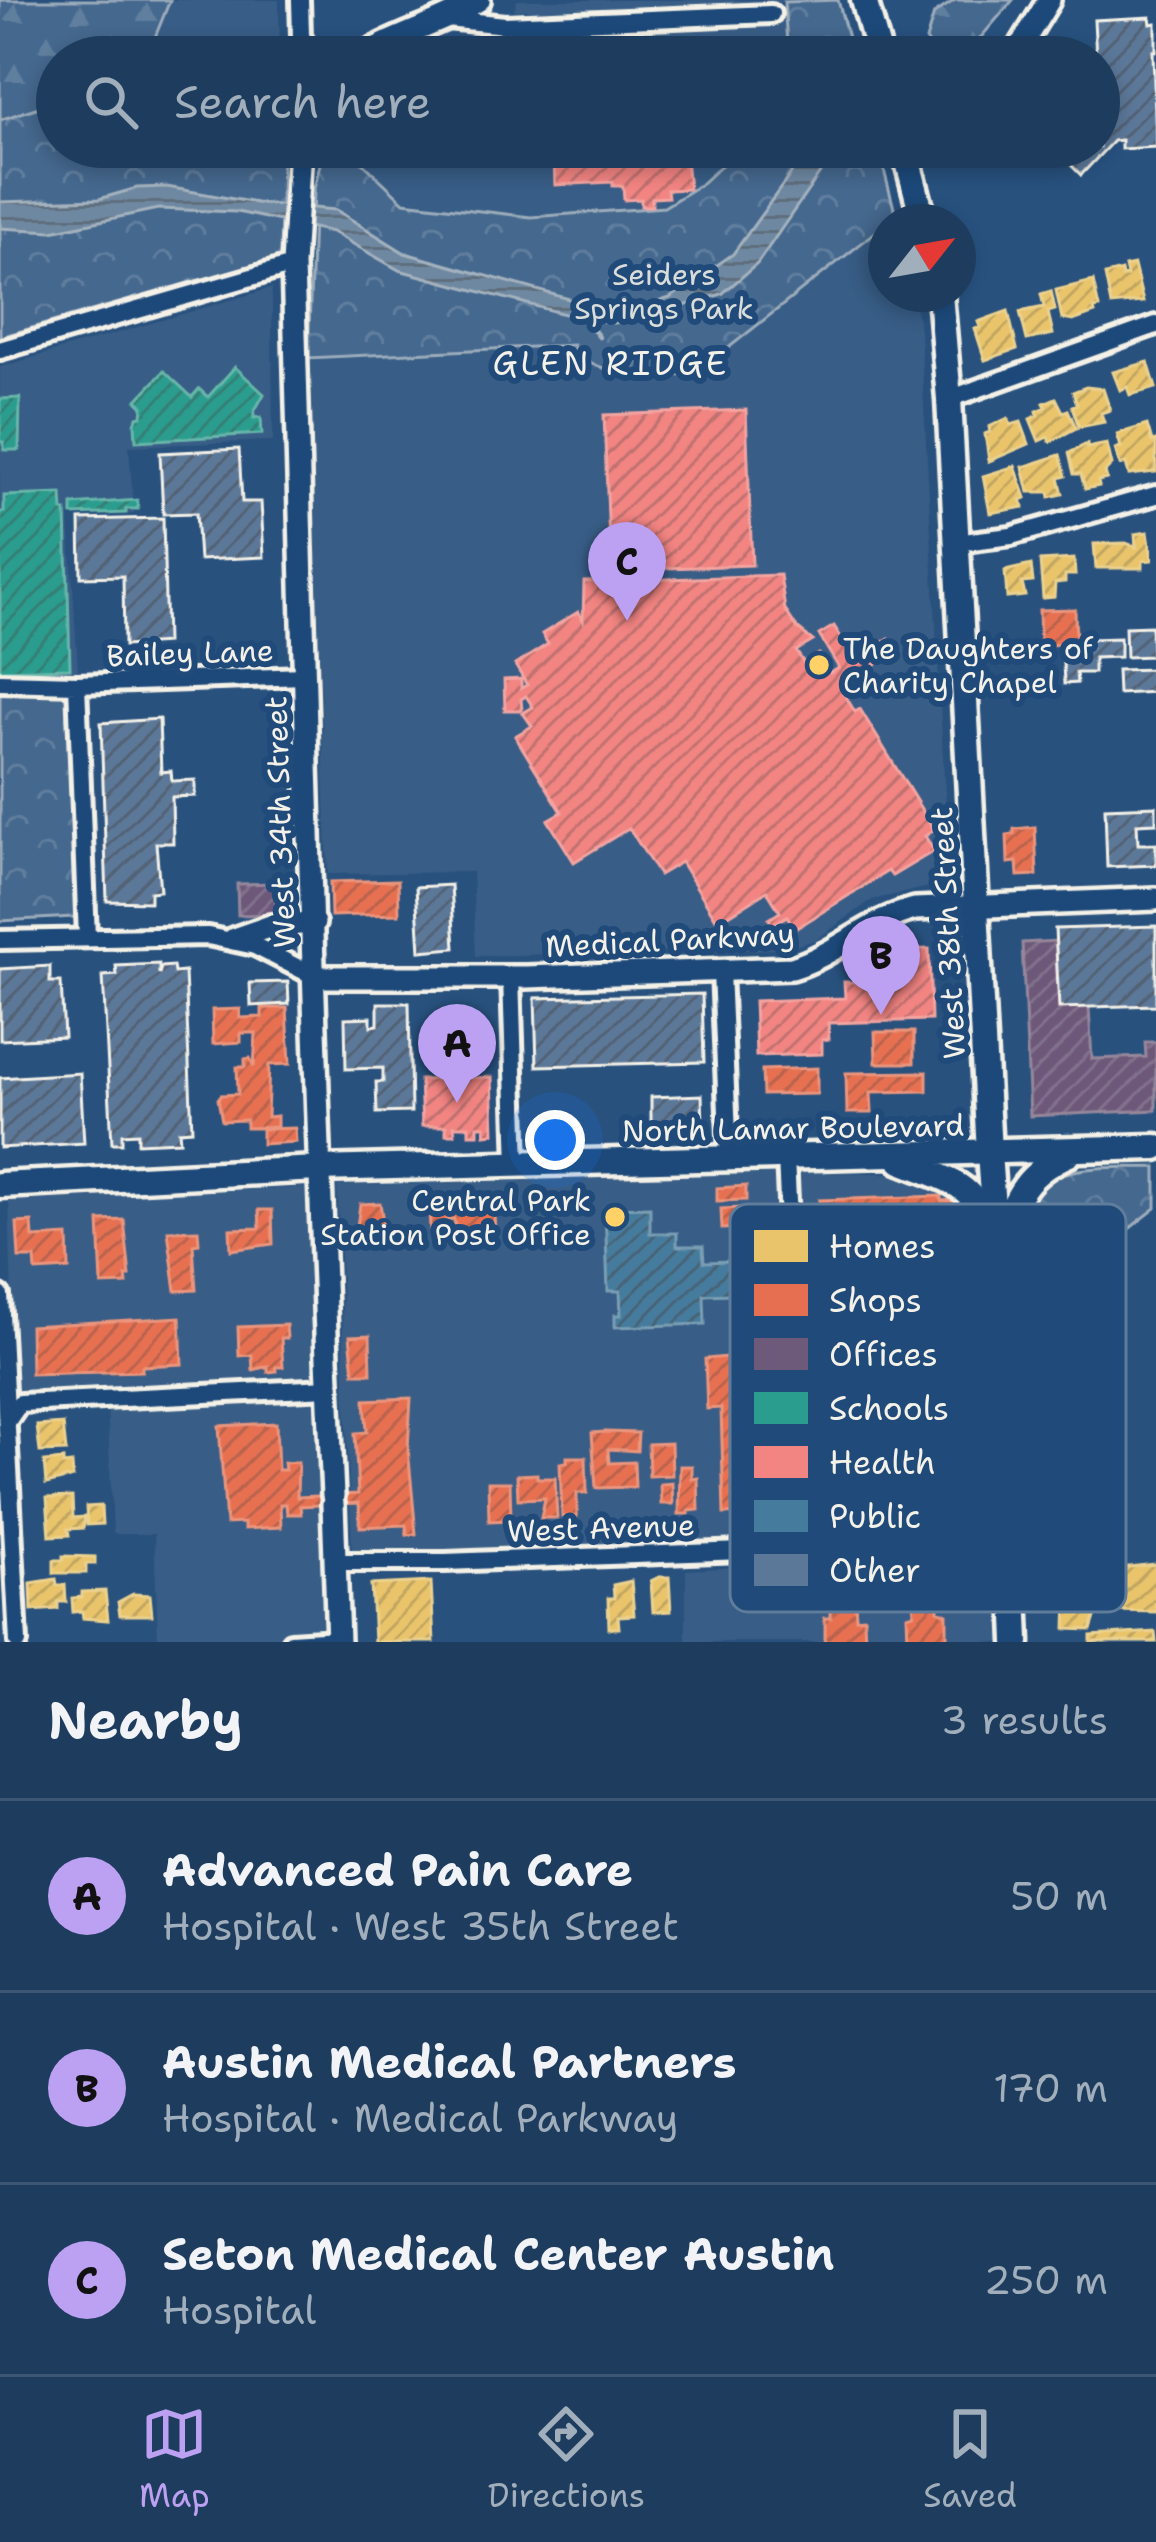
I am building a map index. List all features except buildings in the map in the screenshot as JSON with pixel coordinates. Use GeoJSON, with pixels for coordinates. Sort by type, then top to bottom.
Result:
{"type":"FeatureCollection","features":[{"type":"Feature","properties":{"kind":"main road"},"geometry":{"type":"LineString","coordinates":[[864,0],[874,36]]}},
{"type":"Feature","properties":{"kind":"main road"},"geometry":{"type":"LineString","coordinates":[[911,168],[920,204]]}},
{"type":"Feature","properties":{"kind":"main road","name":"West 38th Street"},"geometry":{"type":"LineString","coordinates":[[942,312],[993,1204]]}},
{"type":"Feature","properties":{"kind":"main road","name":"North Lamar Boulevard"},"geometry":{"type":"LineString","coordinates":[[0,1185],[318,1169],[1156,1148]]}},
{"type":"Feature","properties":{"kind":"main road"},"geometry":{"type":"LineString","coordinates":[[1015,1204],[1024,1183],[1040,1168],[1077,1150]]}},
{"type":"Feature","properties":{"kind":"main road"},"geometry":{"type":"LineString","coordinates":[[888,1155],[958,1182],[977,1204]]}},
{"type":"Feature","properties":{"kind":"main road","name":"West 38th Street"},"geometry":{"type":"LineString","coordinates":[[1016,1612],[1017,1642]]}},
{"type":"Feature","properties":{"kind":"street"},"geometry":{"type":"LineString","coordinates":[[300,0],[301,36]]}},
{"type":"Feature","properties":{"kind":"street"},"geometry":{"type":"LineString","coordinates":[[400,36],[447,19],[479,0]]}},
{"type":"Feature","properties":{"kind":"street"},"geometry":{"type":"LineString","coordinates":[[1027,36],[1049,0]]}},
{"type":"Feature","properties":{"kind":"street"},"geometry":{"type":"LineString","coordinates":[[447,19],[505,25],[771,14]]}},
{"type":"Feature","properties":{"kind":"street","name":"West 34th Street"},"geometry":{"type":"LineString","coordinates":[[298,168],[294,256],[304,676],[338,1641]]}},
{"type":"Feature","properties":{"kind":"street"},"geometry":{"type":"LineString","coordinates":[[0,350],[294,256]]}},
{"type":"Feature","properties":{"kind":"street"},"geometry":{"type":"LineString","coordinates":[[950,399],[1156,325]]}},
{"type":"Feature","properties":{"kind":"street"},"geometry":{"type":"LineString","coordinates":[[956,543],[1011,536],[1156,495]]}},
{"type":"Feature","properties":{"kind":"street","name":"Bailey Lane"},"geometry":{"type":"LineString","coordinates":[[0,682],[304,676]]}},
{"type":"Feature","properties":{"kind":"street"},"geometry":{"type":"LineString","coordinates":[[77,684],[87,938]]}},
{"type":"Feature","properties":{"kind":"street","name":"Medical Parkway"},"geometry":{"type":"LineString","coordinates":[[316,977],[791,968],[816,960],[893,914],[915,909],[1156,899]]}},
{"type":"Feature","properties":{"kind":"street"},"geometry":{"type":"LineString","coordinates":[[234,939],[271,926],[314,923]]}},
{"type":"Feature","properties":{"kind":"street"},"geometry":{"type":"LineString","coordinates":[[0,940],[234,939],[316,977]]}},
{"type":"Feature","properties":{"kind":"street"},"geometry":{"type":"LineString","coordinates":[[721,971],[729,1159]]}},
{"type":"Feature","properties":{"kind":"street"},"geometry":{"type":"LineString","coordinates":[[511,976],[518,1166]]}},
{"type":"Feature","properties":{"kind":"street"},"geometry":{"type":"LineString","coordinates":[[786,1157],[788,1204]]}},
{"type":"Feature","properties":{"kind":"street"},"geometry":{"type":"LineString","coordinates":[[0,1295],[3,1422],[19,1642]]}},
{"type":"Feature","properties":{"kind":"street"},"geometry":{"type":"LineString","coordinates":[[3,1422],[20,1403],[328,1388]]}},
{"type":"Feature","properties":{"kind":"street","name":"West Avenue"},"geometry":{"type":"LineString","coordinates":[[336,1562],[730,1550]]}},
{"type":"Feature","properties":{"kind":"street"},"geometry":{"type":"LineString","coordinates":[[291,1642],[338,1641]]}},
{"type":"Feature","properties":{"kind":"shaded area"},"geometry":{"type":"Polygon","coordinates":[[[22,0],[279,0],[280,36],[36,36],[36,40],[22,0]]]}},
{"type":"Feature","properties":{"kind":"shaded area"},"geometry":{"type":"Polygon","coordinates":[[[517,0],[824,0],[561,11],[514,10],[517,0]]]}},
{"type":"Feature","properties":{"kind":"shaded area"},"geometry":{"type":"Polygon","coordinates":[[[785,21],[786,36],[559,36],[785,21]]]}},
{"type":"Feature","properties":{"kind":"shaded area"},"geometry":{"type":"Polygon","coordinates":[[[368,168],[718,168],[664,207],[531,217],[404,202],[368,168]]]}},
{"type":"Feature","properties":{"kind":"shaded area"},"geometry":{"type":"Polygon","coordinates":[[[795,168],[823,168],[757,264],[722,294],[614,323],[399,270],[332,232],[237,212],[158,209],[52,231],[0,228],[0,202],[99,199],[137,188],[167,187],[256,203],[336,210],[405,253],[605,309],[640,308],[670,298],[733,254],[795,168]]]}},
{"type":"Feature","properties":{"kind":"shaded area"},"geometry":{"type":"Polygon","coordinates":[[[868,238],[868,312],[916,312],[949,866],[943,884],[872,900],[816,940],[784,949],[476,956],[472,872],[328,874],[308,358],[574,345],[710,375],[727,349],[868,238]]]}},
{"type":"Feature","properties":{"kind":"shaded area"},"geometry":{"type":"Polygon","coordinates":[[[272,288],[273,441],[129,446],[134,514],[69,516],[78,670],[0,671],[0,367],[272,288]]]}},
{"type":"Feature","properties":{"kind":"shaded area"},"geometry":{"type":"Polygon","coordinates":[[[777,1172],[981,1174],[983,1204],[730,1204],[730,1540],[352,1552],[337,1186],[777,1172]]]}},
{"type":"Feature","properties":{"kind":"shaded area"},"geometry":{"type":"Polygon","coordinates":[[[315,1187],[330,1642],[158,1642],[154,1534],[113,1534],[107,1404],[15,1407],[9,1199],[315,1187]]]}},
{"type":"Feature","properties":{"kind":"shaded area"},"geometry":{"type":"Polygon","coordinates":[[[730,1567],[730,1612],[999,1612],[1001,1642],[686,1642],[686,1570],[730,1567]]]}},
{"type":"Feature","properties":{"kind":"green space"},"geometry":{"type":"Polygon","coordinates":[[[0,0],[170,0],[155,36],[36,36],[36,108],[0,120],[0,0]]]}},
{"type":"Feature","properties":{"kind":"green space"},"geometry":{"type":"Polygon","coordinates":[[[838,0],[847,36],[786,36],[784,2],[838,0]]]}},
{"type":"Feature","properties":{"kind":"green space"},"geometry":{"type":"Polygon","coordinates":[[[955,0],[1013,0],[982,36],[927,36],[934,14],[955,0]]]}},
{"type":"Feature","properties":{"kind":"green space"},"geometry":{"type":"Polygon","coordinates":[[[36,108],[36,168],[282,168],[280,257],[0,337],[0,120],[36,108]]]}},
{"type":"Feature","properties":{"kind":"green space","name":"Seiders Springs Park"},"geometry":{"type":"Polygon","coordinates":[[[319,168],[368,168],[404,202],[531,217],[664,207],[718,168],[883,168],[893,204],[868,204],[868,238],[727,349],[710,375],[621,374],[577,359],[573,345],[308,358],[314,189],[319,168]]]}},
{"type":"Feature","properties":{"kind":"green space"},"geometry":{"type":"Polygon","coordinates":[[[38,684],[70,698],[76,912],[74,917],[0,921],[0,686],[38,684]]]}},
{"type":"Feature","properties":{"kind":"green space"},"geometry":{"type":"Polygon","coordinates":[[[1156,1167],[1156,1208],[1126,1231],[1126,1204],[1027,1204],[1049,1180],[1101,1168],[1156,1167]]]}},
{"type":"Feature","properties":{"kind":"waterway"},"geometry":{"type":"LineString","coordinates":[[580,313],[599,337]]}},
{"type":"Feature","properties":{"kind":"place","name":"Seton Medical Center Austin"},"geometry":{"type":"Point","coordinates":[627,621]}},
{"type":"Feature","properties":{"kind":"place","name":"The Daughters of Charity Chapel"},"geometry":{"type":"Point","coordinates":[819,665]}},
{"type":"Feature","properties":{"kind":"place","name":"Austin Medical Partners"},"geometry":{"type":"Point","coordinates":[881,1015]}},
{"type":"Feature","properties":{"kind":"place","name":"Advanced Pain Care"},"geometry":{"type":"Point","coordinates":[457,1103]}},
{"type":"Feature","properties":{"kind":"place","name":"Central Park Station Post Office"},"geometry":{"type":"Point","coordinates":[615,1217]}},
{"type":"Feature","properties":{"kind":"district","name":"GLEN RIDGE"},"geometry":{"type":"Point","coordinates":[611,363]}}]}
